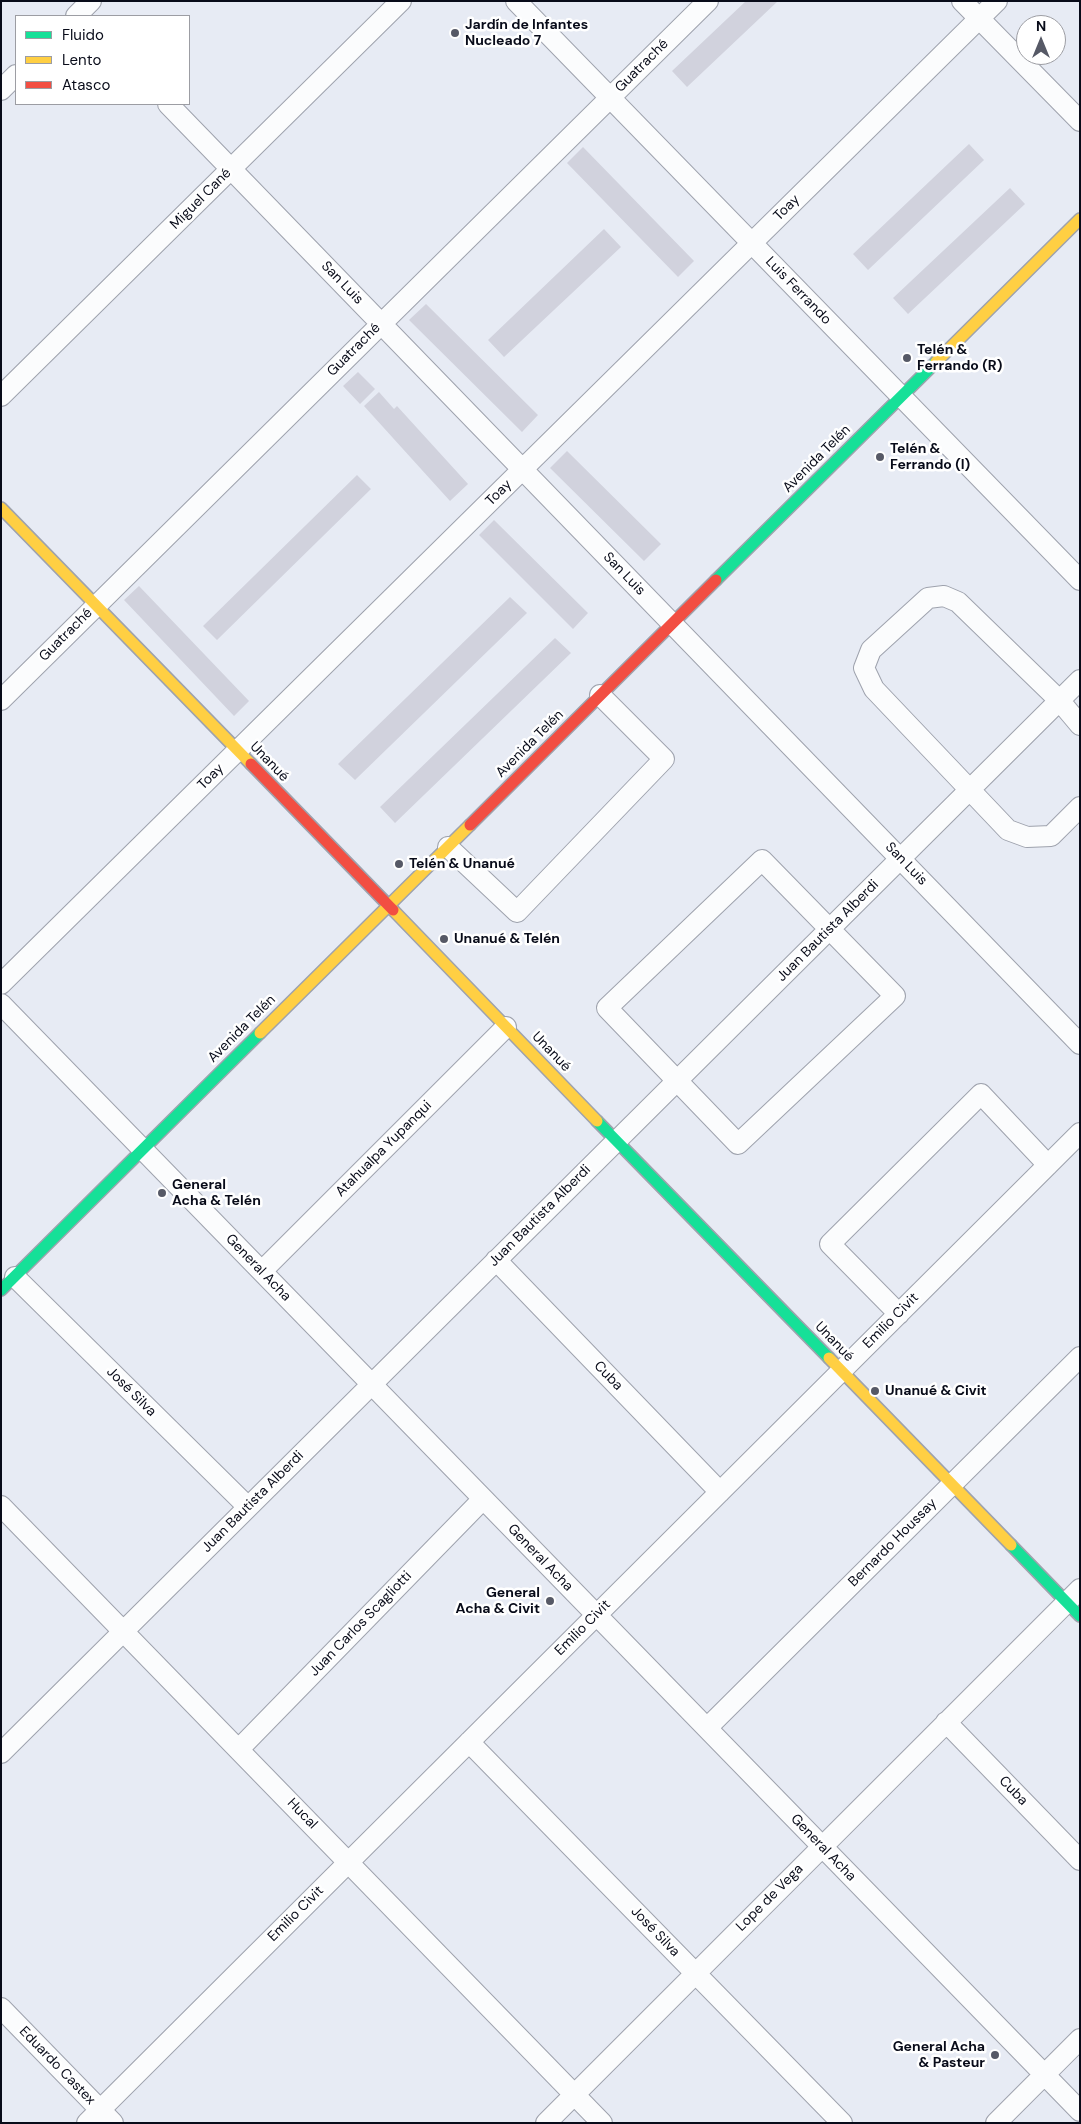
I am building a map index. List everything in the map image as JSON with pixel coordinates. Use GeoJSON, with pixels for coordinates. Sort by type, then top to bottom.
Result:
{"type":"FeatureCollection","features":[{"type":"Feature","properties":{"kind":"street","name":"Miguel Cané"},"geometry":{"type":"LineString","coordinates":[[1,396],[401,1]]}},
{"type":"Feature","properties":{"kind":"street","name":"Luis Ferrando"},"geometry":{"type":"LineString","coordinates":[[516,1],[1080,580]]}},
{"type":"Feature","properties":{"kind":"street","name":"Guatraché"},"geometry":{"type":"LineString","coordinates":[[1,700],[708,1]]}},
{"type":"Feature","properties":{"kind":"street"},"geometry":{"type":"LineString","coordinates":[[962,1],[1080,122]]}},
{"type":"Feature","properties":{"kind":"street","name":"Toay"},"geometry":{"type":"LineString","coordinates":[[1,984],[997,1]]}},
{"type":"Feature","properties":{"kind":"street"},"geometry":{"type":"LineString","coordinates":[[1,90],[15,76]]}},
{"type":"Feature","properties":{"kind":"street","name":"San Luis"},"geometry":{"type":"LineString","coordinates":[[169,105],[1080,1044]]}},
{"type":"Feature","properties":{"kind":"street","name":"Avenida Telén"},"geometry":{"type":"LineString","coordinates":[[8,1283],[1080,219]]}},
{"type":"Feature","properties":{"kind":"street","name":"Unanué"},"geometry":{"type":"LineString","coordinates":[[1,508],[841,1371],[952,1484],[1075,1602]]}},
{"type":"Feature","properties":{"kind":"street"},"geometry":{"type":"LineString","coordinates":[[1080,725],[1059,700],[958,602],[944,596],[928,598],[871,650],[864,668],[874,689],[1008,830],[1027,837],[1051,836],[1080,807]]}},
{"type":"Feature","properties":{"kind":"street","name":"Juan Bautista Alberdi"},"geometry":{"type":"LineString","coordinates":[[1,1753],[1080,680]]}},
{"type":"Feature","properties":{"kind":"street"},"geometry":{"type":"LineString","coordinates":[[448,846],[518,912],[664,759],[600,696]]}},
{"type":"Feature","properties":{"kind":"street"},"geometry":{"type":"LineString","coordinates":[[762,860],[830,928],[895,996],[738,1144],[607,1008],[762,860]]}},
{"type":"Feature","properties":{"kind":"street","name":"General Acha"},"geometry":{"type":"LineString","coordinates":[[1,1004],[1080,2111]]}},
{"type":"Feature","properties":{"kind":"street","name":"Atahualpa Yupanqui"},"geometry":{"type":"LineString","coordinates":[[262,1272],[506,1027]]}},
{"type":"Feature","properties":{"kind":"street"},"geometry":{"type":"LineString","coordinates":[[899,1314],[830,1244],[981,1094],[1048,1165]]}},
{"type":"Feature","properties":{"kind":"street","name":"Emilio Civit"},"geometry":{"type":"LineString","coordinates":[[100,2118],[348,1862],[1080,1133]]}},
{"type":"Feature","properties":{"kind":"street","name":"Cuba"},"geometry":{"type":"LineString","coordinates":[[496,1260],[720,1492]]}},
{"type":"Feature","properties":{"kind":"street","name":"José Silva"},"geometry":{"type":"LineString","coordinates":[[8,1283],[248,1507]]}},
{"type":"Feature","properties":{"kind":"street","name":"Bernardo Houssay"},"geometry":{"type":"LineString","coordinates":[[707,1728],[1080,1357]]}},
{"type":"Feature","properties":{"kind":"street","name":"Juan Carlos Scagliotti"},"geometry":{"type":"LineString","coordinates":[[239,1749],[484,1499]]}},
{"type":"Feature","properties":{"kind":"street","name":"Hucal"},"geometry":{"type":"LineString","coordinates":[[1,1506],[602,2123]]}},
{"type":"Feature","properties":{"kind":"street","name":"Lope de Vega"},"geometry":{"type":"LineString","coordinates":[[546,2123],[946,1722],[1075,1602]]}},
{"type":"Feature","properties":{"kind":"street","name":"Cuba"},"geometry":{"type":"LineString","coordinates":[[946,1722],[1080,1860]]}},
{"type":"Feature","properties":{"kind":"street","name":"José Silva"},"geometry":{"type":"LineString","coordinates":[[469,1742],[842,2123]]}},
{"type":"Feature","properties":{"kind":"street","name":"Eduardo Castex"},"geometry":{"type":"LineString","coordinates":[[1,2008],[100,2118]]}},
{"type":"Feature","properties":{"kind":"street"},"geometry":{"type":"LineString","coordinates":[[996,2123],[1080,2039]]}},
{"type":"Feature","properties":{"kind":"building"},"geometry":{"type":"Polygon","coordinates":[[[746,1],[778,1],[687,87],[672,71],[746,1]]]}},
{"type":"Feature","properties":{"kind":"building"},"geometry":{"type":"Polygon","coordinates":[[[969,144],[984,160],[868,270],[853,254],[969,144]]]}},
{"type":"Feature","properties":{"kind":"building"},"geometry":{"type":"Polygon","coordinates":[[[583,147],[694,261],[678,277],[567,163],[583,147]]]}},
{"type":"Feature","properties":{"kind":"building"},"geometry":{"type":"Polygon","coordinates":[[[1010,188],[1025,204],[908,314],[893,298],[1010,188]]]}},
{"type":"Feature","properties":{"kind":"building"},"geometry":{"type":"Polygon","coordinates":[[[604,229],[621,247],[504,357],[488,340],[604,229]]]}},
{"type":"Feature","properties":{"kind":"building"},"geometry":{"type":"Polygon","coordinates":[[[426,304],[538,415],[522,432],[409,320],[426,304]]]}},
{"type":"Feature","properties":{"kind":"building"},"geometry":{"type":"Polygon","coordinates":[[[358,372],[375,389],[360,404],[343,386],[358,372]]]}},
{"type":"Feature","properties":{"kind":"building"},"geometry":{"type":"Polygon","coordinates":[[[379,392],[394,409],[397,406],[468,484],[450,501],[364,406],[379,392]]]}},
{"type":"Feature","properties":{"kind":"building"},"geometry":{"type":"Polygon","coordinates":[[[567,451],[661,544],[644,561],[550,468],[567,451]]]}},
{"type":"Feature","properties":{"kind":"building"},"geometry":{"type":"Polygon","coordinates":[[[357,475],[371,489],[217,640],[203,626],[357,475]]]}},
{"type":"Feature","properties":{"kind":"building"},"geometry":{"type":"Polygon","coordinates":[[[494,520],[588,613],[573,629],[479,535],[494,520]]]}},
{"type":"Feature","properties":{"kind":"building"},"geometry":{"type":"Polygon","coordinates":[[[139,586],[249,701],[234,716],[124,600],[139,586]]]}},
{"type":"Feature","properties":{"kind":"building"},"geometry":{"type":"Polygon","coordinates":[[[510,597],[527,613],[355,780],[338,764],[510,597]]]}},
{"type":"Feature","properties":{"kind":"building"},"geometry":{"type":"Polygon","coordinates":[[[555,638],[571,653],[395,823],[380,807],[555,638]]]}},
{"type":"Feature","properties":{"kind":"traffic: fast"},"geometry":{"type":"LineString","coordinates":[[716,580],[936,362]]}},
{"type":"Feature","properties":{"kind":"traffic: fast"},"geometry":{"type":"LineString","coordinates":[[1,1290],[260,1033]]}},
{"type":"Feature","properties":{"kind":"traffic: fast"},"geometry":{"type":"LineString","coordinates":[[597,1121],[829,1358]]}},
{"type":"Feature","properties":{"kind":"traffic: fast"},"geometry":{"type":"LineString","coordinates":[[1011,1545],[1080,1616]]}},
{"type":"Feature","properties":{"kind":"traffic: slow"},"geometry":{"type":"LineString","coordinates":[[936,362],[1080,219]]}},
{"type":"Feature","properties":{"kind":"traffic: slow"},"geometry":{"type":"LineString","coordinates":[[1,508],[251,764]]}},
{"type":"Feature","properties":{"kind":"traffic: slow"},"geometry":{"type":"LineString","coordinates":[[260,1033],[470,825]]}},
{"type":"Feature","properties":{"kind":"traffic: slow"},"geometry":{"type":"LineString","coordinates":[[393,910],[597,1121]]}},
{"type":"Feature","properties":{"kind":"traffic: slow"},"geometry":{"type":"LineString","coordinates":[[829,1358],[1011,1545]]}},
{"type":"Feature","properties":{"kind":"traffic: jam"},"geometry":{"type":"LineString","coordinates":[[470,825],[716,580]]}},
{"type":"Feature","properties":{"kind":"traffic: jam"},"geometry":{"type":"LineString","coordinates":[[251,764],[393,910]]}},
{"type":"Feature","properties":{"kind":"place","name":"Jardín de Infantes Nucleado 7"},"geometry":{"type":"Point","coordinates":[455,33]}},
{"type":"Feature","properties":{"kind":"place","name":"Telén & Ferrando (R)"},"geometry":{"type":"Point","coordinates":[907,358]}},
{"type":"Feature","properties":{"kind":"place","name":"Telén & Ferrando (I)"},"geometry":{"type":"Point","coordinates":[880,457]}},
{"type":"Feature","properties":{"kind":"place","name":"Telén & Unanué"},"geometry":{"type":"Point","coordinates":[399,864]}},
{"type":"Feature","properties":{"kind":"place","name":"Unanué & Telén"},"geometry":{"type":"Point","coordinates":[444,939]}},
{"type":"Feature","properties":{"kind":"place","name":"General Acha & Telén"},"geometry":{"type":"Point","coordinates":[162,1193]}},
{"type":"Feature","properties":{"kind":"place","name":"Unanué & Civit"},"geometry":{"type":"Point","coordinates":[875,1391]}},
{"type":"Feature","properties":{"kind":"place","name":"General Acha & Civit"},"geometry":{"type":"Point","coordinates":[550,1601]}},
{"type":"Feature","properties":{"kind":"place","name":"General Acha & Pasteur"},"geometry":{"type":"Point","coordinates":[995,2055]}}]}
